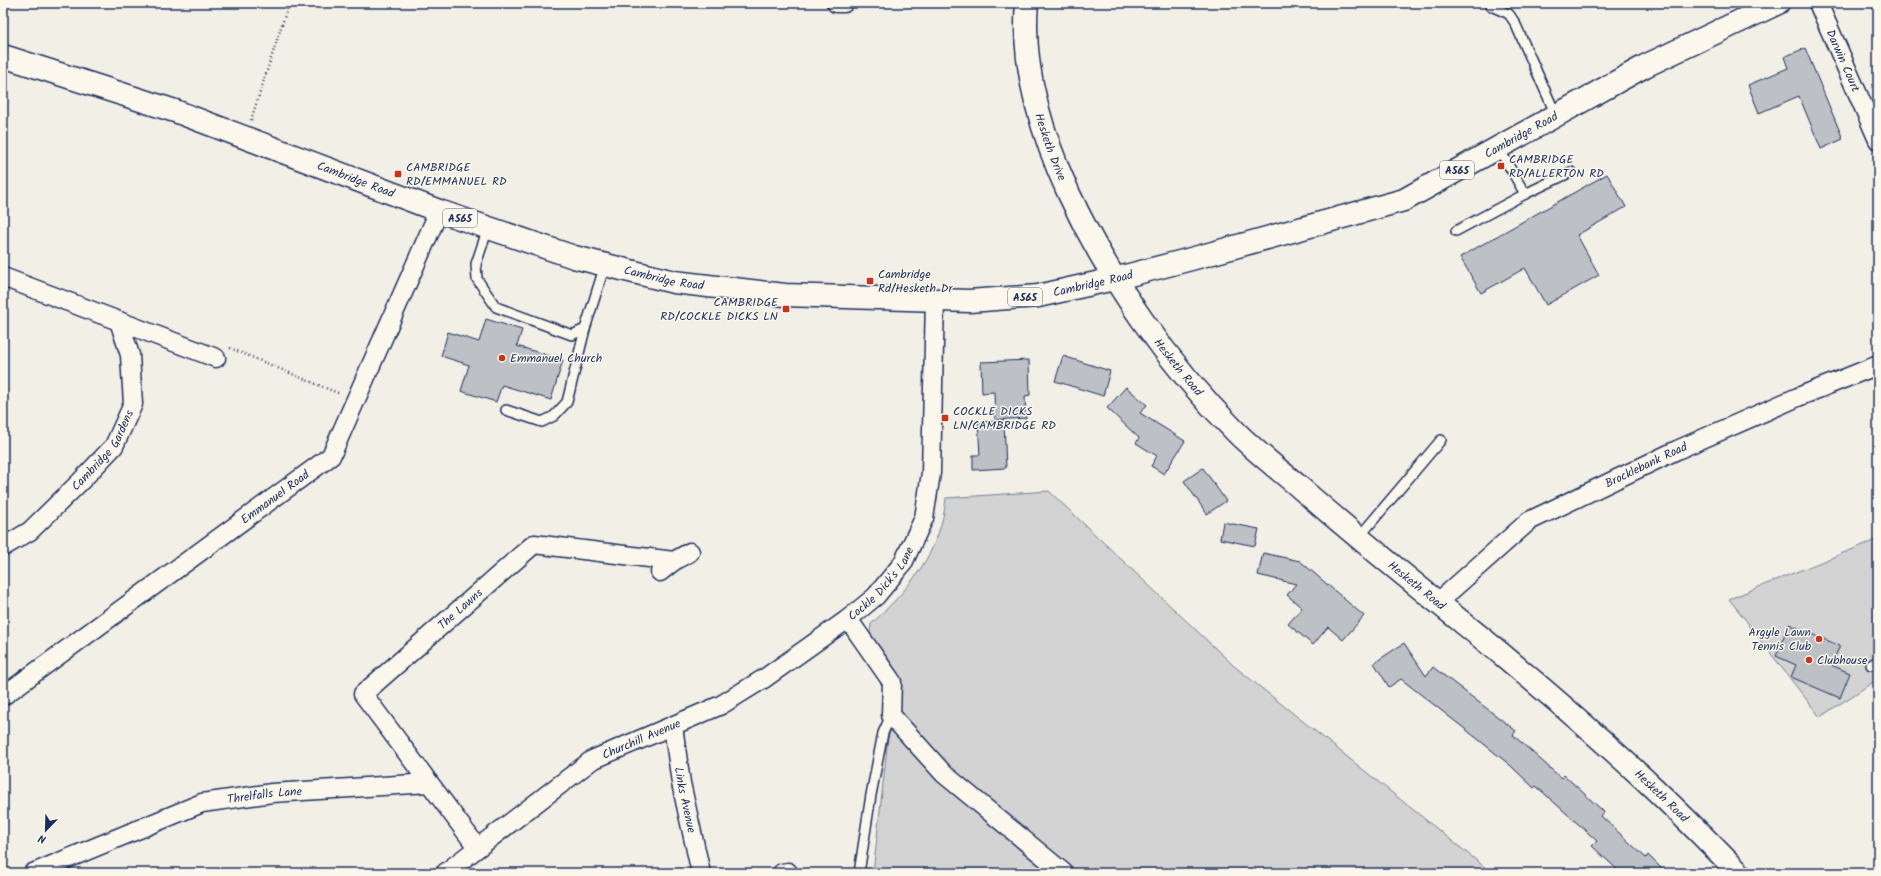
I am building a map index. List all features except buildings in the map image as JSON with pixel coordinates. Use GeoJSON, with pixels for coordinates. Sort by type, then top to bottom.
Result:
{"type":"FeatureCollection","features":[{"type":"Feature","properties":{"kind":"main road","name":"Hesketh Drive"},"geometry":{"type":"LineString","coordinates":[[1027,3],[1025,22],[1026,51],[1034,93],[1044,131],[1060,176],[1081,219],[1114,279]]}},
{"type":"Feature","properties":{"kind":"main road","name":"Cambridge Road"},"geometry":{"type":"LineString","coordinates":[[3,56],[175,111],[439,211],[574,257],[605,265],[674,282],[785,295],[969,301],[1038,296],[1114,279],[1404,200],[1645,66],[1778,3]]}},
{"type":"Feature","properties":{"kind":"main road","name":"Hesketh Road"},"geometry":{"type":"LineString","coordinates":[[1114,279],[1199,393],[1237,433],[1358,538],[1590,729],[1644,779],[1739,873]]}},
{"type":"Feature","properties":{"kind":"street"},"geometry":{"type":"LineString","coordinates":[[836,3],[844,3]]}},
{"type":"Feature","properties":{"kind":"street","name":"Darwin Court"},"geometry":{"type":"LineString","coordinates":[[1818,3],[1878,140]]}},
{"type":"Feature","properties":{"kind":"street","name":"Emmanuel Road"},"geometry":{"type":"LineString","coordinates":[[3,696],[331,456],[439,211]]}},
{"type":"Feature","properties":{"kind":"street"},"geometry":{"type":"LineString","coordinates":[[3,277],[216,358]]}},
{"type":"Feature","properties":{"kind":"street","name":"Cockle Dick's Lane"},"geometry":{"type":"LineString","coordinates":[[891,715],[892,682],[848,619],[876,596],[903,563],[924,518],[931,473],[935,300]]}},
{"type":"Feature","properties":{"kind":"street","name":"Cambridge Gardens"},"geometry":{"type":"LineString","coordinates":[[3,547],[30,531],[114,446],[133,404],[130,355],[119,321]]}},
{"type":"Feature","properties":{"kind":"street","name":"Brocklebank Road"},"geometry":{"type":"LineString","coordinates":[[1437,603],[1529,521],[1677,450],[1798,396],[1878,365]]}},
{"type":"Feature","properties":{"kind":"street","name":"The Lawns"},"geometry":{"type":"LineString","coordinates":[[429,783],[363,694],[534,544],[667,567],[690,552]]}},
{"type":"Feature","properties":{"kind":"street","name":"Churchill Avenue"},"geometry":{"type":"LineString","coordinates":[[445,873],[592,760],[720,705],[759,682],[848,619]]}},
{"type":"Feature","properties":{"kind":"street"},"geometry":{"type":"LineString","coordinates":[[891,715],[944,774],[1064,873]]}},
{"type":"Feature","properties":{"kind":"street","name":"Links Avenue"},"geometry":{"type":"LineString","coordinates":[[673,726],[681,783],[701,873]]}},
{"type":"Feature","properties":{"kind":"street"},"geometry":{"type":"LineString","coordinates":[[429,783],[477,847]]}},
{"type":"Feature","properties":{"kind":"street","name":"Threlfalls Lane"},"geometry":{"type":"LineString","coordinates":[[33,873],[202,803],[272,793],[429,783]]}},
{"type":"Feature","properties":{"kind":"lane"},"geometry":{"type":"LineString","coordinates":[[1491,6],[1509,14],[1515,22],[1556,115]]}},
{"type":"Feature","properties":{"kind":"lane"},"geometry":{"type":"LineString","coordinates":[[1498,147],[1525,194]]}},
{"type":"Feature","properties":{"kind":"lane"},"geometry":{"type":"LineString","coordinates":[[1456,231],[1525,194],[1571,172]]}},
{"type":"Feature","properties":{"kind":"lane"},"geometry":{"type":"LineString","coordinates":[[488,228],[476,264],[477,279],[496,307],[572,335],[585,329]]}},
{"type":"Feature","properties":{"kind":"lane"},"geometry":{"type":"LineString","coordinates":[[506,410],[542,422],[554,416],[567,402],[585,329],[605,265]]}},
{"type":"Feature","properties":{"kind":"lane"},"geometry":{"type":"LineString","coordinates":[[1358,538],[1441,440]]}},
{"type":"Feature","properties":{"kind":"lane"},"geometry":{"type":"LineString","coordinates":[[859,873],[871,795],[883,733],[891,715]]}},
{"type":"Feature","properties":{"kind":"path"},"geometry":{"type":"LineString","coordinates":[[245,138],[289,3]]}},
{"type":"Feature","properties":{"kind":"path"},"geometry":{"type":"LineString","coordinates":[[216,358],[224,346],[355,400]]}},
{"type":"Feature","properties":{"kind":"shaded area"},"geometry":{"type":"Polygon","coordinates":[[[1049,491],[1234,666],[1492,873],[873,873],[888,739],[902,686],[892,664],[870,633],[871,624],[898,597],[921,568],[938,536],[946,498],[1049,491]]]}},
{"type":"Feature","properties":{"kind":"shaded area","name":"Argyle Lawn Tennis Club"},"geometry":{"type":"Polygon","coordinates":[[[1878,539],[1878,679],[1820,717],[1754,632],[1751,632],[1748,623],[1729,599],[1878,539]]]}},
{"type":"Feature","properties":{"kind":"place","name":"CAMBRIDGE RD/ALLERTON RD"},"geometry":{"type":"Point","coordinates":[1501,166]}},
{"type":"Feature","properties":{"kind":"place","name":"CAMBRIDGE RD/EMMANUEL RD"},"geometry":{"type":"Point","coordinates":[398,174]}},
{"type":"Feature","properties":{"kind":"place","name":"Cambridge Rd/Hesketh Dr"},"geometry":{"type":"Point","coordinates":[870,281]}},
{"type":"Feature","properties":{"kind":"place","name":"CAMBRIDGE RD/COCKLE DICKS LN"},"geometry":{"type":"Point","coordinates":[786,309]}},
{"type":"Feature","properties":{"kind":"place","name":"Emmanuel Church"},"geometry":{"type":"Point","coordinates":[502,358]}},
{"type":"Feature","properties":{"kind":"place","name":"COCKLE DICKS LN/CAMBRIDGE RD"},"geometry":{"type":"Point","coordinates":[945,418]}},
{"type":"Feature","properties":{"kind":"place","name":"Argyle Lawn Tennis Club"},"geometry":{"type":"Point","coordinates":[1819,639]}},
{"type":"Feature","properties":{"kind":"place","name":"Clubhouse"},"geometry":{"type":"Point","coordinates":[1809,660]}}]}
